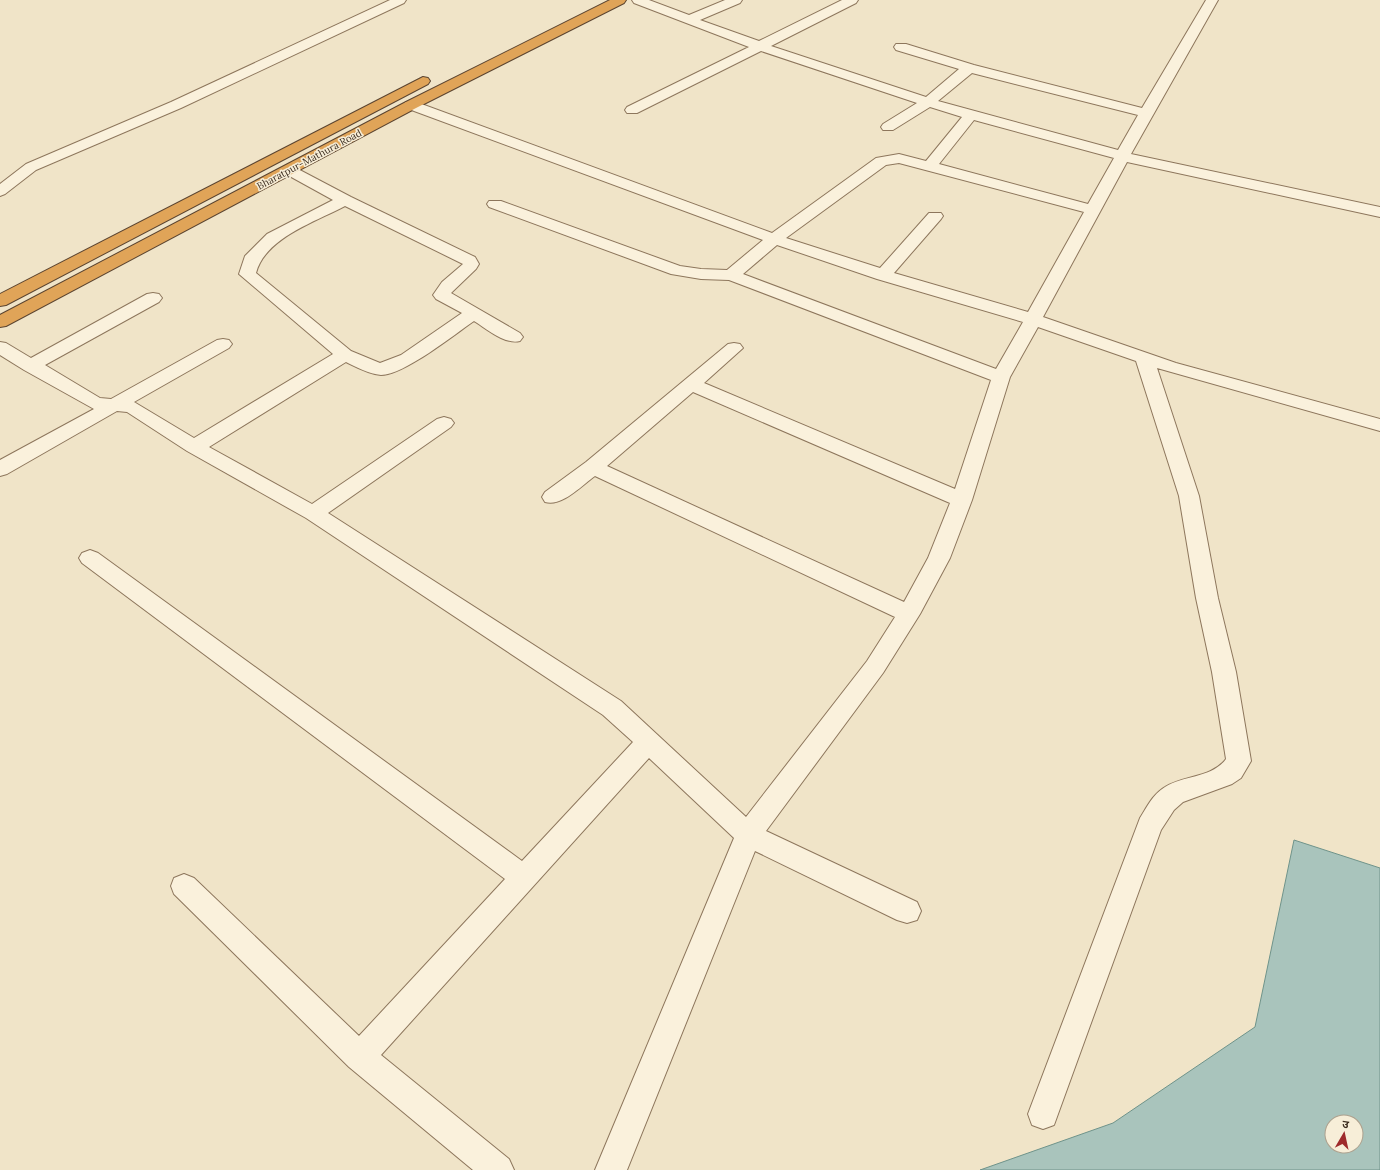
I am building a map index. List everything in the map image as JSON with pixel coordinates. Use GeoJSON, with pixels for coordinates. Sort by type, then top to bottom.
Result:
{"type":"FeatureCollection","features":[{"type":"Feature","properties":{"kind":"highway"},"geometry":{"type":"LineString","coordinates":[[569,10],[590,0]]}},
{"type":"Feature","properties":{"kind":"highway","name":"Bharatpur-Mathura Road"},"geometry":{"type":"LineString","coordinates":[[0,322],[289,170],[554,28],[620,0]]}},
{"type":"Feature","properties":{"kind":"highway","name":"Bharatpur-Mathura Road"},"geometry":{"type":"LineString","coordinates":[[0,301],[435,76]]}},
{"type":"Feature","properties":{"kind":"highway"},"geometry":{"type":"LineString","coordinates":[[207,194],[226,202]]}},
{"type":"Feature","properties":{"kind":"street"},"geometry":{"type":"LineString","coordinates":[[0,191],[31,167],[176,105],[400,0]]}},
{"type":"Feature","properties":{"kind":"street"},"geometry":{"type":"LineString","coordinates":[[638,0],[759,46],[927,103],[1123,157],[1380,212]]}},
{"type":"Feature","properties":{"kind":"street"},"geometry":{"type":"LineString","coordinates":[[689,20],[736,0]]}},
{"type":"Feature","properties":{"kind":"street"},"geometry":{"type":"LineString","coordinates":[[632,110],[852,0]]}},
{"type":"Feature","properties":{"kind":"street"},"geometry":{"type":"LineString","coordinates":[[611,1170],[748,835],[875,667],[909,614],[939,558],[962,500],[1001,377],[1146,113],[1212,0]]}},
{"type":"Feature","properties":{"kind":"street"},"geometry":{"type":"LineString","coordinates":[[901,47],[969,68],[1146,113]]}},
{"type":"Feature","properties":{"kind":"street"},"geometry":{"type":"LineString","coordinates":[[888,127],[927,103],[969,68]]}},
{"type":"Feature","properties":{"kind":"street"},"geometry":{"type":"LineString","coordinates":[[411,105],[774,239],[884,275],[1033,320],[1170,367],[1380,425]]}},
{"type":"Feature","properties":{"kind":"street"},"geometry":{"type":"LineString","coordinates":[[929,166],[971,115]]}},
{"type":"Feature","properties":{"kind":"street"},"geometry":{"type":"LineString","coordinates":[[731,275],[774,239],[881,160],[899,158],[1093,210]]}},
{"type":"Feature","properties":{"kind":"street"},"geometry":{"type":"LineString","coordinates":[[289,170],[345,200],[469,261],[471,264],[468,270],[451,282],[442,295],[514,337]]}},
{"type":"Feature","properties":{"kind":"street"},"geometry":{"type":"LineString","coordinates":[[345,200],[273,237],[252,260],[247,274],[345,355],[369,366],[381,369],[392,366],[407,358],[474,313]]}},
{"type":"Feature","properties":{"kind":"street"},"geometry":{"type":"LineString","coordinates":[[495,204],[677,270],[701,274],[731,275],[1001,377]]}},
{"type":"Feature","properties":{"kind":"street"},"geometry":{"type":"LineString","coordinates":[[884,275],[935,216]]}},
{"type":"Feature","properties":{"kind":"street"},"geometry":{"type":"LineString","coordinates":[[30,366],[153,298]]}},
{"type":"Feature","properties":{"kind":"street"},"geometry":{"type":"LineString","coordinates":[[0,469],[223,344]]}},
{"type":"Feature","properties":{"kind":"street"},"geometry":{"type":"LineString","coordinates":[[0,348],[95,403],[132,407],[194,447],[314,513],[612,708],[748,835],[907,911]]}},
{"type":"Feature","properties":{"kind":"street"},"geometry":{"type":"LineString","coordinates":[[552,497],[593,467],[734,348]]}},
{"type":"Feature","properties":{"kind":"street"},"geometry":{"type":"LineString","coordinates":[[194,447],[345,355]]}},
{"type":"Feature","properties":{"kind":"street"},"geometry":{"type":"LineString","coordinates":[[1043,1114],[1149,826],[1165,801],[1188,788],[1222,779],[1234,770],[1239,761],[1224,672],[1207,598],[1189,496],[1144,358]]}},
{"type":"Feature","properties":{"kind":"street"},"geometry":{"type":"LineString","coordinates":[[690,384],[962,500]]}},
{"type":"Feature","properties":{"kind":"street"},"geometry":{"type":"LineString","coordinates":[[314,513],[444,423]]}},
{"type":"Feature","properties":{"kind":"street"},"geometry":{"type":"LineString","coordinates":[[593,467],[909,614]]}},
{"type":"Feature","properties":{"kind":"street"},"geometry":{"type":"LineString","coordinates":[[90,558],[524,878]]}},
{"type":"Feature","properties":{"kind":"street"},"geometry":{"type":"LineString","coordinates":[[360,1057],[648,742]]}},
{"type":"Feature","properties":{"kind":"street"},"geometry":{"type":"LineString","coordinates":[[184,886],[360,1057],[498,1170]]}},
{"type":"Feature","properties":{"kind":"water"},"geometry":{"type":"Polygon","coordinates":[[[1294,840],[1380,868],[1380,1170],[980,1170],[1113,1123],[1255,1027],[1294,840]]]}}]}
